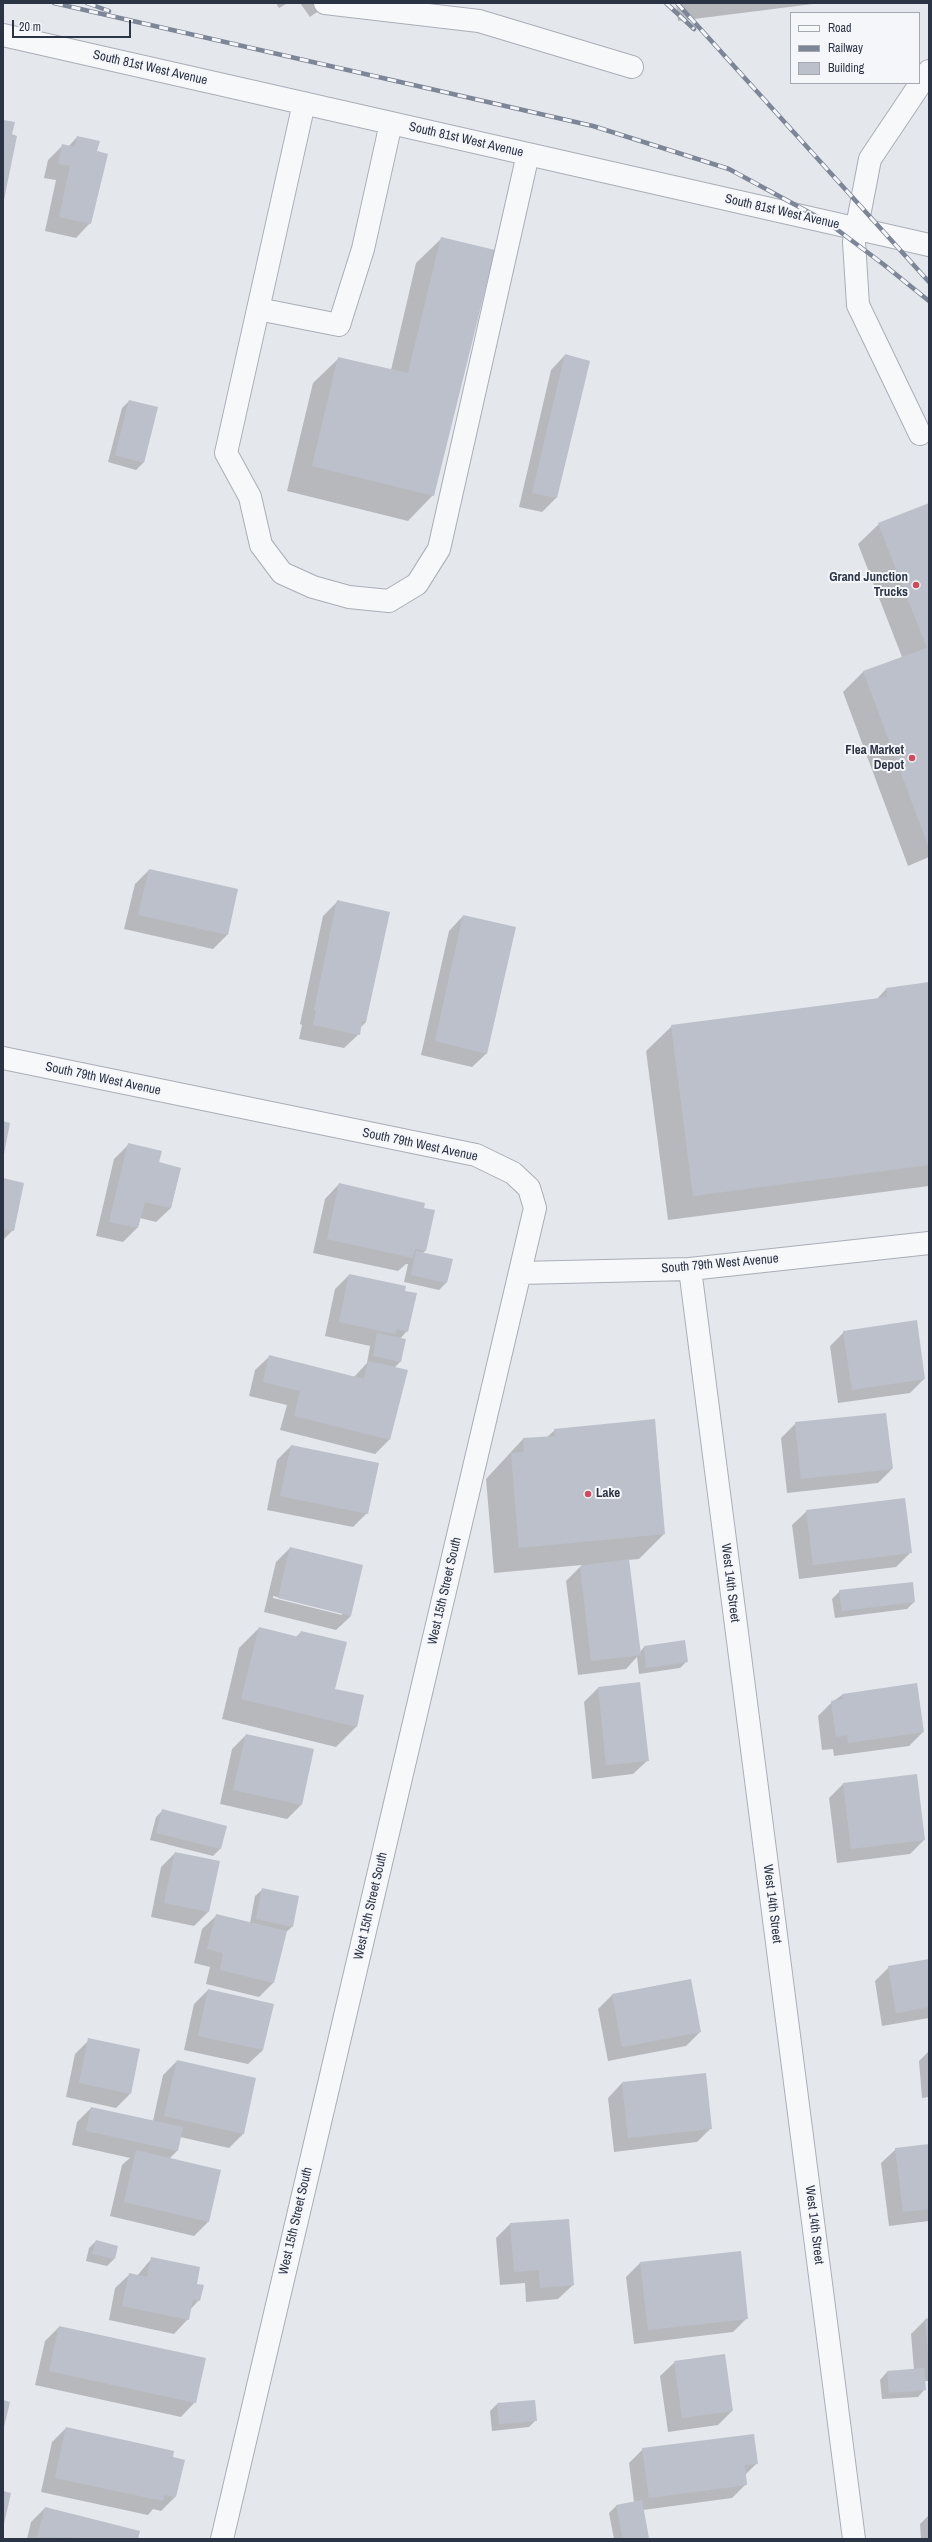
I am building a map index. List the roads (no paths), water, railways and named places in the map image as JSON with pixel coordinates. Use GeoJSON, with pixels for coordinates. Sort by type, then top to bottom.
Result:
{"type":"FeatureCollection","features":[{"type":"Feature","properties":{"kind":"street"},"geometry":{"type":"LineString","coordinates":[[325,3],[479,21],[632,67]]}},
{"type":"Feature","properties":{"kind":"street","name":"South 81st West Avenue"},"geometry":{"type":"LineString","coordinates":[[3,35],[929,245]]}},
{"type":"Feature","properties":{"kind":"street"},"geometry":{"type":"LineString","coordinates":[[920,434],[858,305],[854,242],[870,159],[929,71]]}},
{"type":"Feature","properties":{"kind":"street"},"geometry":{"type":"LineString","coordinates":[[304,103],[226,453],[250,497],[261,545],[282,573],[313,587],[356,598],[389,600],[417,584],[439,549],[528,154]]}},
{"type":"Feature","properties":{"kind":"street"},"geometry":{"type":"LineString","coordinates":[[258,309],[340,325],[362,249],[391,123]]}},
{"type":"Feature","properties":{"kind":"street","name":"South 79th West Avenue"},"geometry":{"type":"LineString","coordinates":[[3,1058],[476,1155],[514,1173],[529,1188],[535,1208],[520,1273],[690,1269],[929,1243]]}},
{"type":"Feature","properties":{"kind":"street","name":"West 14th Street"},"geometry":{"type":"LineString","coordinates":[[690,1269],[854,2539]]}},
{"type":"Feature","properties":{"kind":"street","name":"West 15th Street South"},"geometry":{"type":"LineString","coordinates":[[222,2539],[520,1273]]}},
{"type":"Feature","properties":{"kind":"railway"},"geometry":{"type":"LineString","coordinates":[[54,3],[593,126],[729,169],[827,222],[929,301]]}},
{"type":"Feature","properties":{"kind":"railway"},"geometry":{"type":"LineString","coordinates":[[87,3],[109,11]]}},
{"type":"Feature","properties":{"kind":"railway"},"geometry":{"type":"LineString","coordinates":[[666,3],[694,29]]}},
{"type":"Feature","properties":{"kind":"railway"},"geometry":{"type":"LineString","coordinates":[[677,3],[929,282]]}},
{"type":"Feature","properties":{"kind":"place","name":"Grand Junction Trucks"},"geometry":{"type":"Point","coordinates":[916,585]}},
{"type":"Feature","properties":{"kind":"place","name":"Flea Market Depot"},"geometry":{"type":"Point","coordinates":[912,758]}},
{"type":"Feature","properties":{"kind":"place","name":"Lake"},"geometry":{"type":"Point","coordinates":[588,1494]}}]}
